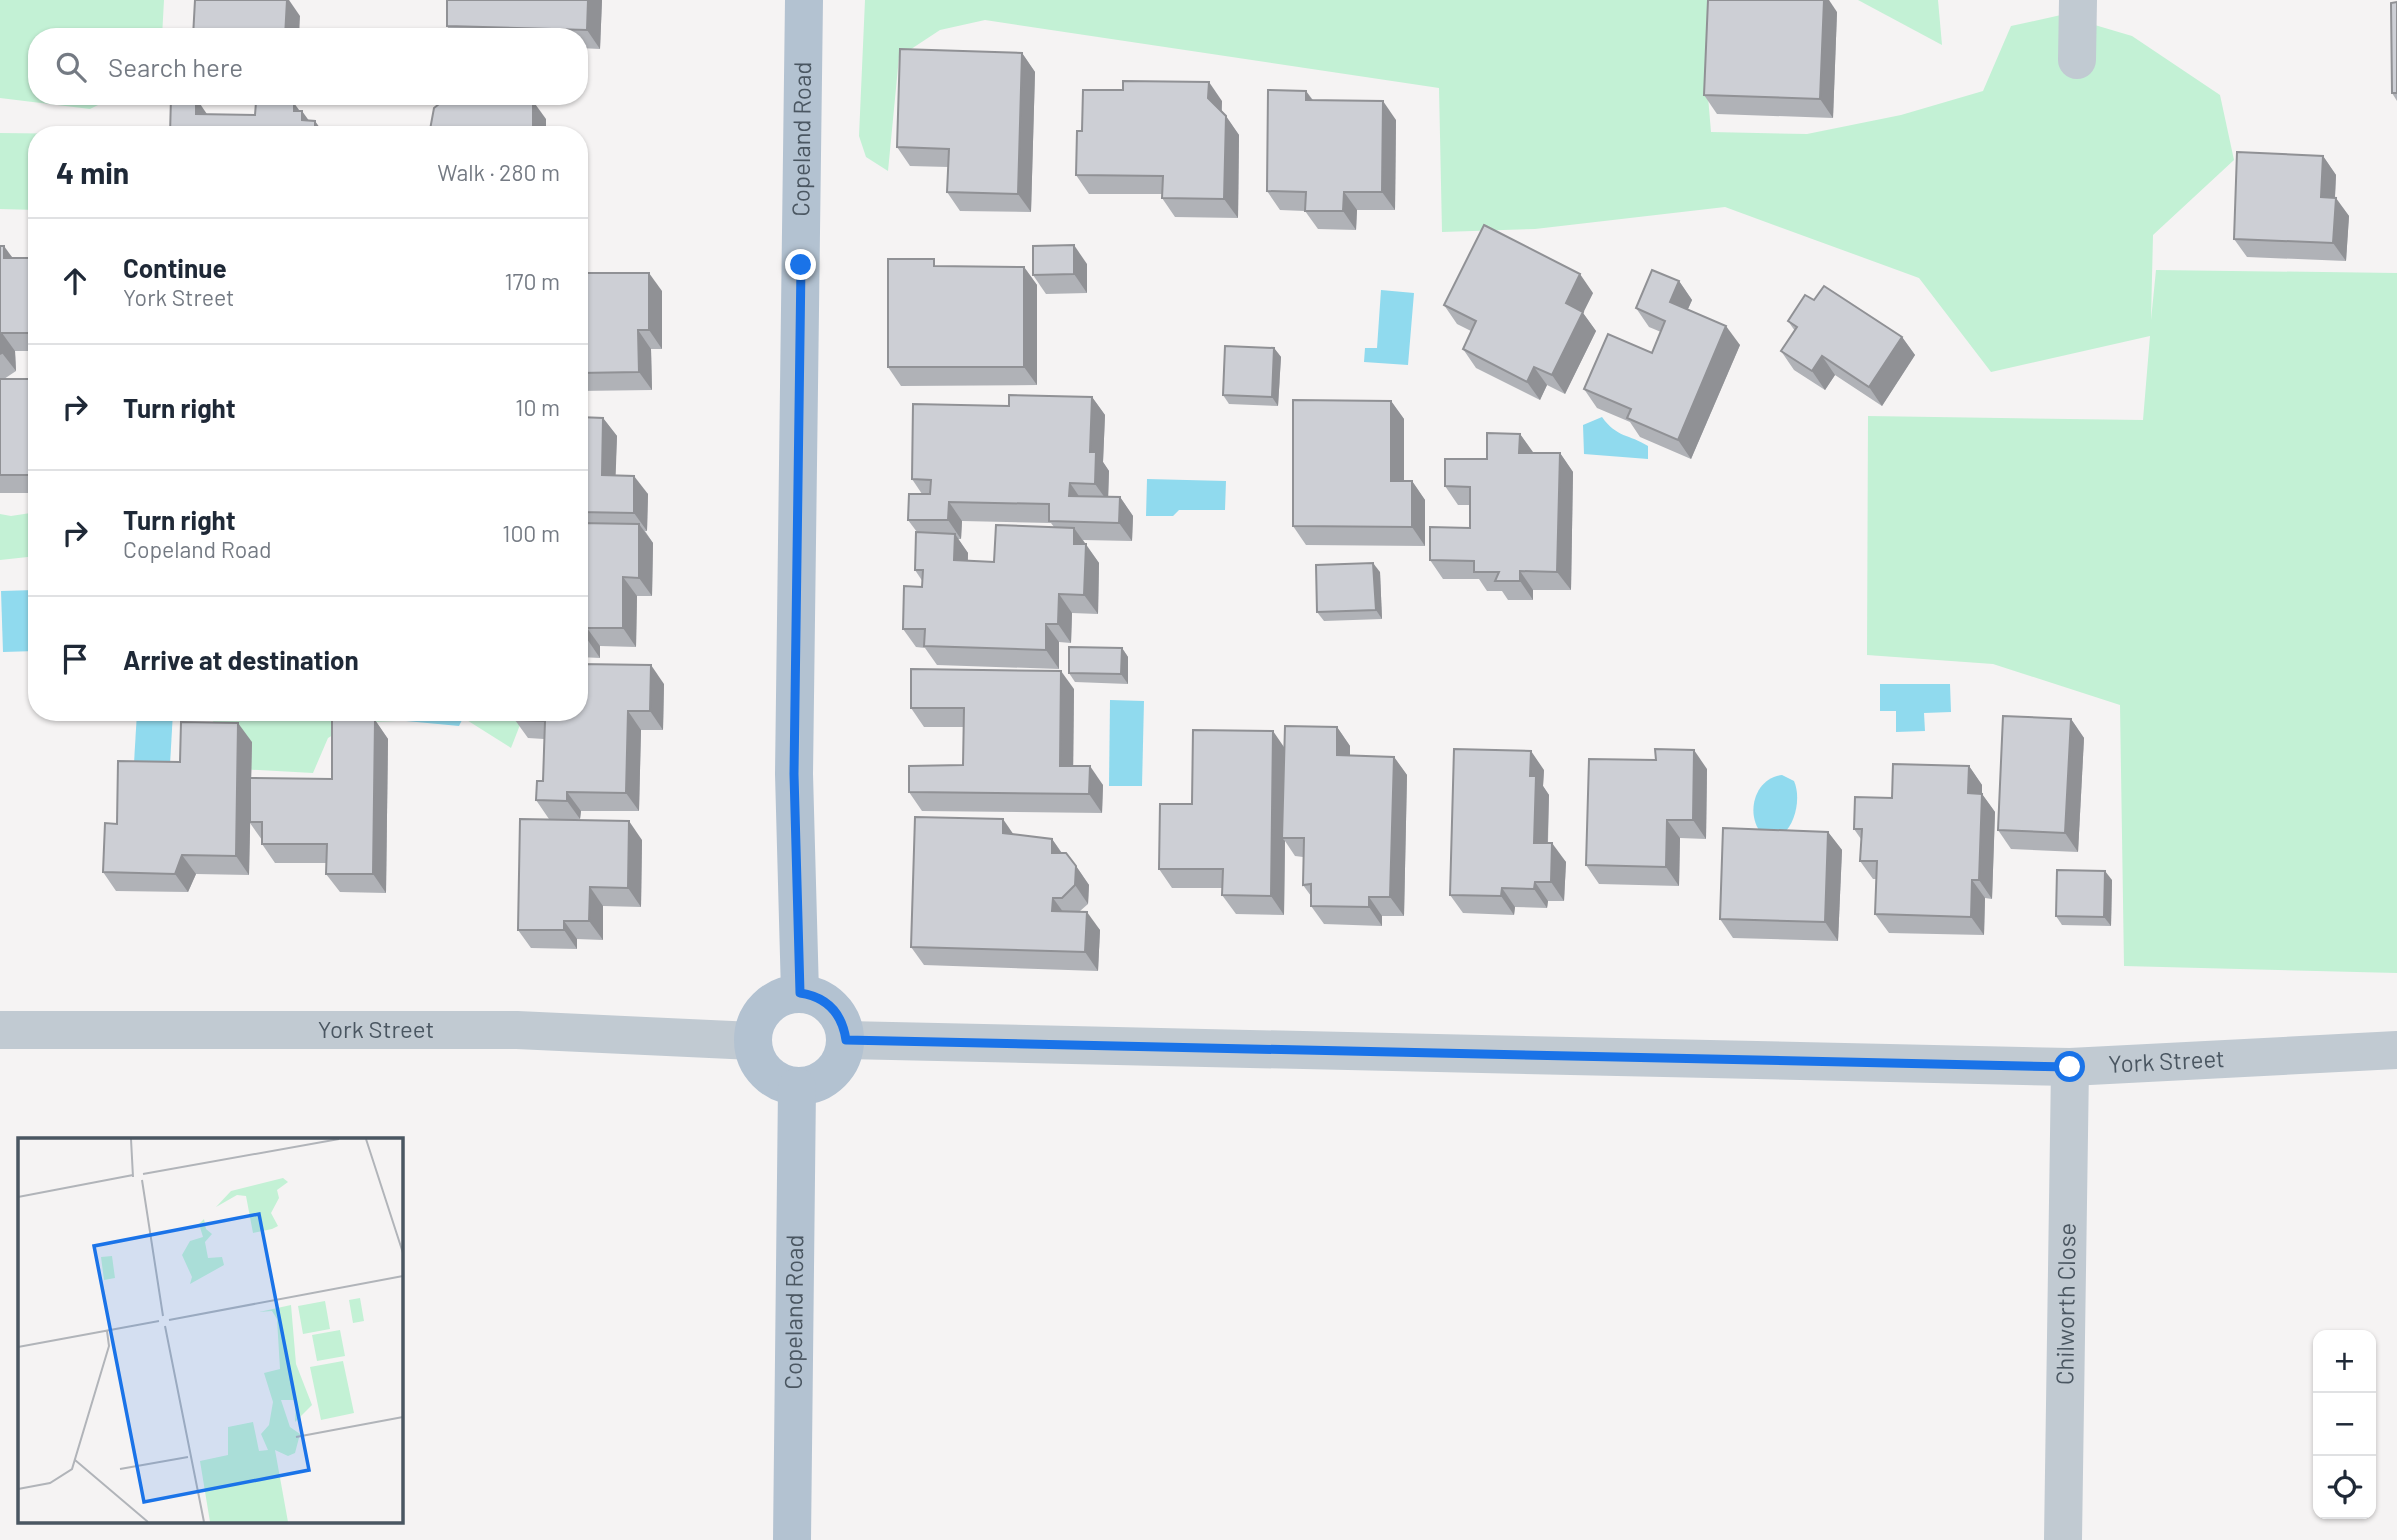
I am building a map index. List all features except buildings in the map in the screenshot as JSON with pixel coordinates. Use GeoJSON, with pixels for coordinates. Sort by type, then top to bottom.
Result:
{"type":"FeatureCollection","features":[{"type":"Feature","properties":{"kind":"main road","name":"Copeland Road"},"geometry":{"type":"LineString","coordinates":[[800,993],[794,774],[804,0]]}},
{"type":"Feature","properties":{"kind":"main road"},"geometry":{"type":"LineString","coordinates":[[800,993],[812,995],[832,1007],[839,1017],[846,1040],[841,1060],[827,1077],[818,1083],[797,1087],[775,1080],[766,1073],[759,1064],[753,1041],[756,1023],[766,1007],[781,997],[800,993]]}},
{"type":"Feature","properties":{"kind":"main road","name":"Copeland Road"},"geometry":{"type":"LineString","coordinates":[[792,1540],[797,1087]]}},
{"type":"Feature","properties":{"kind":"street"},"geometry":{"type":"LineString","coordinates":[[2077,60],[2078,0]]}},
{"type":"Feature","properties":{"kind":"street","name":"York Street"},"geometry":{"type":"LineString","coordinates":[[0,1030],[517,1030],[753,1041]]}},
{"type":"Feature","properties":{"kind":"street","name":"York Street"},"geometry":{"type":"LineString","coordinates":[[846,1040],[2070,1067],[2397,1050]]}},
{"type":"Feature","properties":{"kind":"street","name":"Chilworth Close"},"geometry":{"type":"LineString","coordinates":[[2063,1540],[2070,1067]]}},
{"type":"Feature","properties":{"kind":"green space"},"geometry":{"type":"Polygon","coordinates":[[[0,0],[164,0],[162,28],[28,28],[28,101],[0,98],[0,0]]]}},
{"type":"Feature","properties":{"kind":"green space"},"geometry":{"type":"Polygon","coordinates":[[[865,0],[1736,0],[1705,61],[1711,132],[1807,134],[1901,115],[1983,91],[2011,26],[2061,15],[2132,36],[2220,95],[2234,160],[2153,235],[2151,320],[2156,270],[2397,273],[2397,973],[2124,966],[2120,705],[1993,664],[1867,655],[1868,416],[2143,420],[2150,336],[1991,372],[1919,278],[1725,207],[1535,229],[1442,232],[1439,88],[985,20],[940,30],[899,57],[888,171],[866,157],[859,136],[865,0]]]}},
{"type":"Feature","properties":{"kind":"green space"},"geometry":{"type":"Polygon","coordinates":[[[1858,0],[1938,0],[1942,45],[1858,0]]]}},
{"type":"Feature","properties":{"kind":"green space"},"geometry":{"type":"Polygon","coordinates":[[[57,105],[98,105],[90,109],[57,105]]]}},
{"type":"Feature","properties":{"kind":"green space"},"geometry":{"type":"Polygon","coordinates":[[[0,133],[28,133],[28,210],[0,209],[0,133]]]}},
{"type":"Feature","properties":{"kind":"green space"},"geometry":{"type":"Polygon","coordinates":[[[28,513],[28,557],[0,560],[0,514],[11,516],[28,513]]]}},
{"type":"Feature","properties":{"kind":"green space"},"geometry":{"type":"Polygon","coordinates":[[[213,721],[396,721],[353,723],[328,738],[313,773],[238,769],[213,721]]]}},
{"type":"Feature","properties":{"kind":"green space"},"geometry":{"type":"Polygon","coordinates":[[[468,721],[522,721],[511,748],[468,721]]]}},
{"type":"Feature","properties":{"kind":"water"},"geometry":{"type":"Polygon","coordinates":[[[1381,290],[1414,293],[1408,365],[1364,362],[1365,348],[1377,348],[1381,290]]]}},
{"type":"Feature","properties":{"kind":"water"},"geometry":{"type":"Polygon","coordinates":[[[1602,417],[1613,429],[1648,446],[1648,459],[1584,454],[1583,425],[1602,417]]]}},
{"type":"Feature","properties":{"kind":"water"},"geometry":{"type":"Polygon","coordinates":[[[1147,479],[1226,481],[1225,510],[1179,510],[1173,516],[1146,516],[1147,479]]]}},
{"type":"Feature","properties":{"kind":"water"},"geometry":{"type":"Polygon","coordinates":[[[28,590],[28,651],[3,652],[1,591],[28,590]]]}},
{"type":"Feature","properties":{"kind":"water"},"geometry":{"type":"Polygon","coordinates":[[[1880,684],[1950,684],[1951,712],[1924,713],[1925,731],[1896,732],[1896,711],[1880,711],[1880,684]]]}},
{"type":"Feature","properties":{"kind":"water"},"geometry":{"type":"Polygon","coordinates":[[[1110,700],[1144,701],[1142,786],[1109,786],[1110,700]]]}},
{"type":"Feature","properties":{"kind":"water"},"geometry":{"type":"Polygon","coordinates":[[[136,721],[172,721],[170,765],[134,763],[136,721]]]}},
{"type":"Feature","properties":{"kind":"water"},"geometry":{"type":"Polygon","coordinates":[[[406,721],[462,721],[459,726],[406,721]]]}},
{"type":"Feature","properties":{"kind":"water"},"geometry":{"type":"Polygon","coordinates":[[[1782,775],[1794,781],[1796,787],[1794,817],[1783,834],[1762,834],[1754,817],[1755,798],[1765,783],[1782,775]]]}},
{"type":"Feature","properties":{"kind":"route"},"geometry":{"type":"LineString","coordinates":[[801,265],[794,774],[800,993],[812,995],[832,1007],[844,1028],[846,1040],[2070,1067]]}}]}
